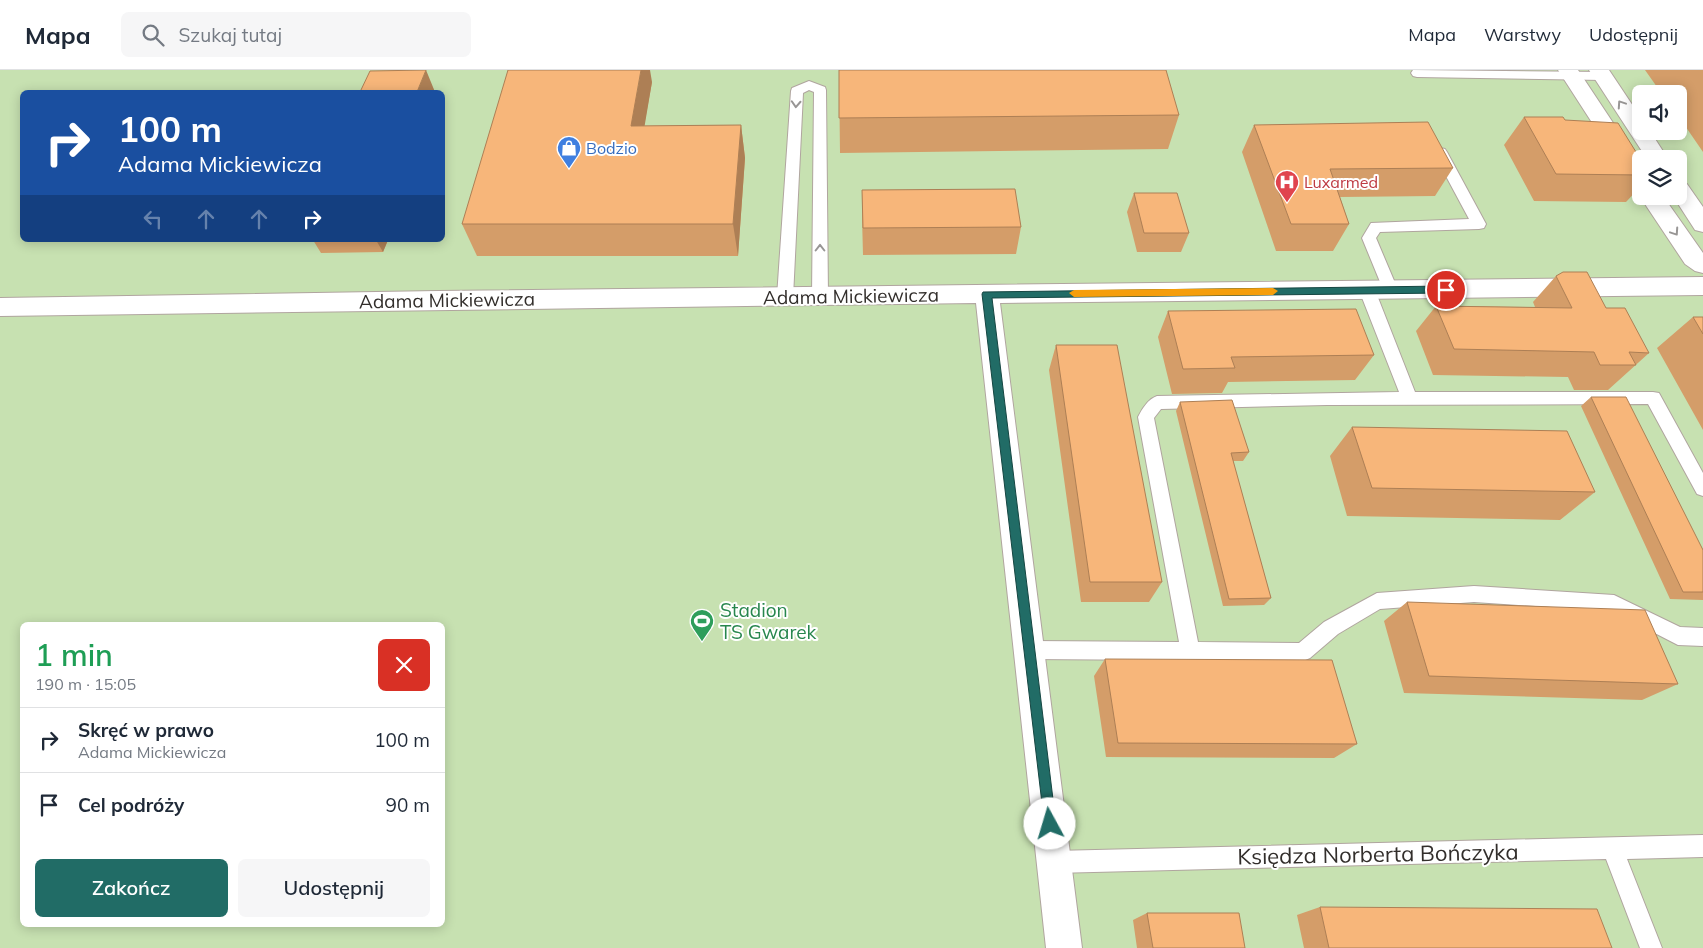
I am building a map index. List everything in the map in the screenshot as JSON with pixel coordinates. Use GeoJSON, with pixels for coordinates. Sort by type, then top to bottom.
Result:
{"type":"FeatureCollection","features":[{"type":"Feature","properties":{"kind":"street"},"geometry":{"type":"LineString","coordinates":[[1570,73],[1632,167]]}},
{"type":"Feature","properties":{"kind":"street"},"geometry":{"type":"LineString","coordinates":[[1601,73],[1652,150]]}},
{"type":"Feature","properties":{"kind":"street"},"geometry":{"type":"LineString","coordinates":[[1687,201],[1703,224]]}},
{"type":"Feature","properties":{"kind":"street"},"geometry":{"type":"LineString","coordinates":[[1657,205],[1693,258],[1703,265]]}},
{"type":"Feature","properties":{"kind":"street","name":"Adama Mickiewicza"},"geometry":{"type":"LineString","coordinates":[[0,307],[438,300],[1703,286]]}},
{"type":"Feature","properties":{"kind":"street"},"geometry":{"type":"LineString","coordinates":[[987,294],[1064,948]]}},
{"type":"Feature","properties":{"kind":"lane"},"geometry":{"type":"LineString","coordinates":[[1417,73],[1601,73]]}},
{"type":"Feature","properties":{"kind":"lane"},"geometry":{"type":"LineString","coordinates":[[785,297],[797,91],[809,86],[820,90],[820,297]]}},
{"type":"Feature","properties":{"kind":"lane"},"geometry":{"type":"LineString","coordinates":[[1390,290],[1369,238],[1376,227],[1479,224],[1432,138]]}},
{"type":"Feature","properties":{"kind":"lane"},"geometry":{"type":"LineString","coordinates":[[1367,290],[1410,399]]}},
{"type":"Feature","properties":{"kind":"lane"},"geometry":{"type":"LineString","coordinates":[[1190,650],[1146,417],[1157,403],[1653,398],[1703,489]]}},
{"type":"Feature","properties":{"kind":"lane"},"geometry":{"type":"LineString","coordinates":[[1030,650],[1303,652],[1331,628],[1378,601],[1474,594],[1614,603],[1678,636],[1703,637]]}},
{"type":"Feature","properties":{"kind":"lane","name":"Księdza Norberta Bończyka"},"geometry":{"type":"LineString","coordinates":[[1054,862],[1703,846]]}},
{"type":"Feature","properties":{"kind":"lane"},"geometry":{"type":"LineString","coordinates":[[1613,849],[1651,948]]}},
{"type":"Feature","properties":{"kind":"green space"},"geometry":{"type":"Polygon","coordinates":[[[0,70],[1703,70],[1703,948],[0,948],[0,70]]]}},
{"type":"Feature","properties":{"kind":"building"},"geometry":{"type":"Polygon","coordinates":[[[426,70],[418,90],[361,90],[370,71],[426,70]]]}},
{"type":"Feature","properties":{"kind":"building"},"geometry":{"type":"Polygon","coordinates":[[[508,70],[641,70],[631,126],[741,125],[733,224],[462,224],[508,70]]]}},
{"type":"Feature","properties":{"kind":"building"},"geometry":{"type":"Polygon","coordinates":[[[839,70],[1166,70],[1179,115],[839,118],[839,70]]]}},
{"type":"Feature","properties":{"kind":"building"},"geometry":{"type":"Polygon","coordinates":[[[1524,117],[1563,117],[1565,120],[1618,123],[1635,150],[1632,150],[1632,175],[1556,174],[1524,117]]]}},
{"type":"Feature","properties":{"kind":"building"},"geometry":{"type":"Polygon","coordinates":[[[1428,122],[1453,168],[1330,169],[1349,224],[1291,224],[1254,125],[1428,122]]]}},
{"type":"Feature","properties":{"kind":"building"},"geometry":{"type":"Polygon","coordinates":[[[1015,189],[1021,227],[863,228],[862,190],[1015,189]]]}},
{"type":"Feature","properties":{"kind":"building"},"geometry":{"type":"Polygon","coordinates":[[[1134,193],[1177,193],[1189,233],[1144,233],[1134,193]]]}},
{"type":"Feature","properties":{"kind":"building"},"geometry":{"type":"Polygon","coordinates":[[[1563,272],[1587,272],[1606,308],[1625,308],[1649,353],[1629,352],[1636,365],[1600,365],[1594,352],[1454,349],[1436,306],[1572,308],[1556,276],[1563,272]]]}},
{"type":"Feature","properties":{"kind":"building"},"geometry":{"type":"Polygon","coordinates":[[[1356,309],[1374,355],[1231,357],[1235,368],[1183,369],[1168,311],[1356,309]]]}},
{"type":"Feature","properties":{"kind":"building"},"geometry":{"type":"Polygon","coordinates":[[[1693,317],[1703,317],[1703,334],[1693,317]]]}},
{"type":"Feature","properties":{"kind":"building"},"geometry":{"type":"Polygon","coordinates":[[[1056,345],[1117,345],[1162,582],[1090,582],[1056,345]]]}},
{"type":"Feature","properties":{"kind":"building"},"geometry":{"type":"Polygon","coordinates":[[[1591,397],[1626,397],[1703,550],[1703,592],[1683,592],[1591,397]]]}},
{"type":"Feature","properties":{"kind":"building"},"geometry":{"type":"Polygon","coordinates":[[[1232,400],[1249,452],[1231,453],[1271,598],[1229,599],[1180,402],[1232,400]]]}},
{"type":"Feature","properties":{"kind":"building"},"geometry":{"type":"Polygon","coordinates":[[[1352,427],[1567,431],[1595,492],[1372,488],[1352,427]]]}},
{"type":"Feature","properties":{"kind":"building"},"geometry":{"type":"Polygon","coordinates":[[[1407,602],[1645,610],[1678,684],[1429,676],[1407,602]]]}},
{"type":"Feature","properties":{"kind":"building"},"geometry":{"type":"Polygon","coordinates":[[[1105,659],[1332,660],[1357,744],[1118,743],[1105,659]]]}},
{"type":"Feature","properties":{"kind":"building"},"geometry":{"type":"Polygon","coordinates":[[[1320,907],[1597,909],[1612,948],[1329,948],[1320,907]]]}},
{"type":"Feature","properties":{"kind":"building"},"geometry":{"type":"Polygon","coordinates":[[[1147,913],[1239,913],[1245,948],[1153,948],[1147,913]]]}},
{"type":"Feature","properties":{"kind":"slow traffic"},"geometry":{"type":"LineString","coordinates":[[1074,293],[1273,291]]}},
{"type":"Feature","properties":{"kind":"place","name":"Bodzio"},"geometry":{"type":"Point","coordinates":[569,169]}},
{"type":"Feature","properties":{"kind":"place","name":"Luxarmed"},"geometry":{"type":"Point","coordinates":[1287,203]}},
{"type":"Feature","properties":{"kind":"place","name":"Stadion TS Gwarek"},"geometry":{"type":"Point","coordinates":[702,642]}},
{"type":"Feature","properties":{"kind":"route"},"geometry":{"type":"LineString","coordinates":[[1050,824],[987,294],[1446,290]]}}]}
